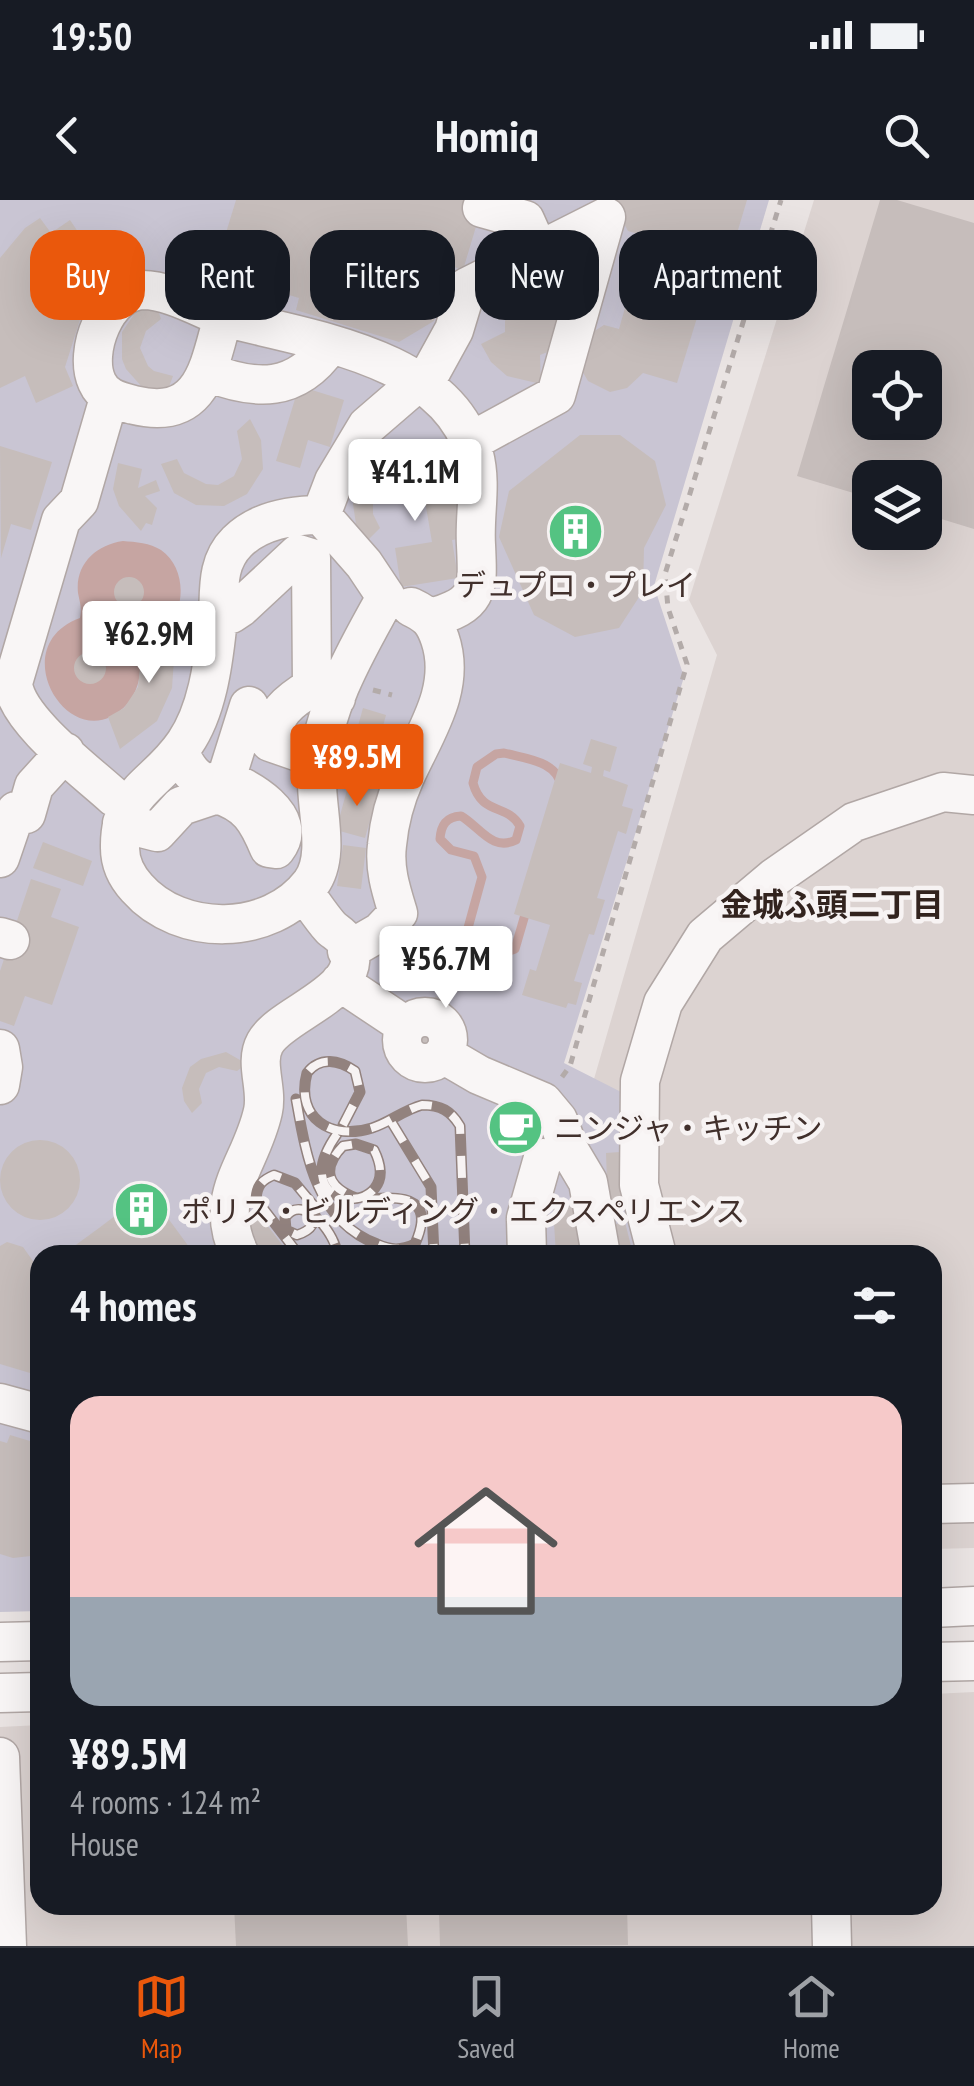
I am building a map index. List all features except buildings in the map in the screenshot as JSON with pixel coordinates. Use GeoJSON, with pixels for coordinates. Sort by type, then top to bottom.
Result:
{"type":"FeatureCollection","features":[{"type":"Feature","properties":{"kind":"street"},"geometry":{"type":"LineString","coordinates":[[482,208],[524,220],[529,230]]}},
{"type":"Feature","properties":{"kind":"street"},"geometry":{"type":"LineString","coordinates":[[470,442],[556,395],[606,217],[575,215]]}},
{"type":"Feature","properties":{"kind":"street"},"geometry":{"type":"LineString","coordinates":[[321,515],[334,480],[367,426],[432,370],[454,330],[468,288],[475,284]]}},
{"type":"Feature","properties":{"kind":"street"},"geometry":{"type":"LineString","coordinates":[[165,296],[138,290],[112,305],[98,336],[95,374],[109,398],[155,409],[170,408],[203,384],[222,320]]}},
{"type":"Feature","properties":{"kind":"street"},"geometry":{"type":"LineString","coordinates":[[234,320],[388,364],[436,395],[470,442],[479,482],[477,585],[470,598],[454,611],[430,618],[386,597],[364,564],[321,515]]}},
{"type":"Feature","properties":{"kind":"street"},"geometry":{"type":"LineString","coordinates":[[207,372],[240,384],[260,386],[301,376],[329,346]]}},
{"type":"Feature","properties":{"kind":"street"},"geometry":{"type":"LineString","coordinates":[[109,398],[78,500],[61,520],[13,683],[26,712],[114,797],[124,814],[157,832],[169,816],[210,791],[244,720],[184,739],[124,814],[120,850],[124,872],[149,902],[177,917],[206,925],[243,922],[304,892],[316,876],[320,860],[338,693],[386,597]]}},
{"type":"Feature","properties":{"kind":"street"},"geometry":{"type":"LineString","coordinates":[[210,791],[188,770],[184,739],[218,616],[222,567],[237,542],[278,519],[321,515]]}},
{"type":"Feature","properties":{"kind":"street"},"geometry":{"type":"LineString","coordinates":[[218,616],[231,614],[298,554],[311,558],[311,608],[338,693]]}},
{"type":"Feature","properties":{"kind":"street"},"geometry":{"type":"LineString","coordinates":[[235,1245],[230,1234],[229,1210],[235,1179],[263,1111],[261,1052],[275,1028],[317,1005],[344,966],[398,913],[386,874],[387,844],[404,779],[432,723],[446,670],[444,652],[430,618]]}},
{"type":"Feature","properties":{"kind":"street"},"geometry":{"type":"LineString","coordinates":[[333,756],[270,742],[285,704],[338,693]]}},
{"type":"Feature","properties":{"kind":"street"},"geometry":{"type":"LineString","coordinates":[[0,858],[16,811],[26,814],[34,786],[65,752]]}},
{"type":"Feature","properties":{"kind":"street"},"geometry":{"type":"LineString","coordinates":[[655,1245],[640,1185],[640,1080],[663,1003],[705,936],[775,878],[854,822],[943,792],[974,795]]}},
{"type":"Feature","properties":{"kind":"street"},"geometry":{"type":"LineString","coordinates":[[304,892],[342,938],[344,966],[406,1026],[418,1018],[434,1018],[448,1037],[443,1054],[543,1102],[558,1120],[569,1150],[588,1182],[599,1245]]}},
{"type":"Feature","properties":{"kind":"street"},"geometry":{"type":"LineString","coordinates":[[0,1049],[0,1084]]}},
{"type":"Feature","properties":{"kind":"street"},"geometry":{"type":"LineString","coordinates":[[526,1245],[526,1218],[543,1158]]}},
{"type":"Feature","properties":{"kind":"street"},"geometry":{"type":"LineString","coordinates":[[0,1403],[30,1411]]}},
{"type":"Feature","properties":{"kind":"street"},"geometry":{"type":"LineString","coordinates":[[942,1504],[974,1504]]}},
{"type":"Feature","properties":{"kind":"street"},"geometry":{"type":"LineString","coordinates":[[942,1608],[974,1606]]}},
{"type":"Feature","properties":{"kind":"street"},"geometry":{"type":"LineString","coordinates":[[0,1642],[30,1641]]}},
{"type":"Feature","properties":{"kind":"street"},"geometry":{"type":"LineString","coordinates":[[942,1662],[974,1661]]}},
{"type":"Feature","properties":{"kind":"street"},"geometry":{"type":"LineString","coordinates":[[0,1694],[30,1692]]}},
{"type":"Feature","properties":{"kind":"street"},"geometry":{"type":"LineString","coordinates":[[0,1757],[6,1946]]}},
{"type":"Feature","properties":{"kind":"street"},"geometry":{"type":"LineString","coordinates":[[831,1915],[832,1946]]}},
{"type":"Feature","properties":{"kind":"path"},"geometry":{"type":"LineString","coordinates":[[543,1102],[570,1066],[688,664],[668,608],[665,574],[781,200]]}},
{"type":"Feature","properties":{"kind":"path"},"geometry":{"type":"LineString","coordinates":[[136,607],[149,639]]}},
{"type":"Feature","properties":{"kind":"path"},"geometry":{"type":"LineString","coordinates":[[105,664],[140,655]]}},
{"type":"Feature","properties":{"kind":"path"},"geometry":{"type":"LineString","coordinates":[[338,693],[372,690],[392,696]]}},
{"type":"Feature","properties":{"kind":"path"},"geometry":{"type":"LineString","coordinates":[[333,756],[404,779]]}},
{"type":"Feature","properties":{"kind":"shaded area"},"geometry":{"type":"Polygon","coordinates":[[[0,200],[769,200],[760,230],[619,230],[619,320],[733,320],[654,586],[684,677],[564,1063],[625,1094],[622,1192],[634,1245],[30,1245],[30,1611],[0,1612],[0,200]]]}},
{"type":"Feature","properties":{"kind":"shaded area"},"geometry":{"type":"Polygon","coordinates":[[[814,200],[974,200],[974,1548],[942,1549],[942,1245],[634,1245],[594,1079],[717,655],[689,600],[776,320],[817,320],[817,230],[805,230],[814,200]]]}},
{"type":"Feature","properties":{"kind":"shaded area"},"geometry":{"type":"Polygon","coordinates":[[[123,541],[152,546],[169,557],[179,577],[180,600],[165,629],[137,645],[140,676],[128,703],[107,718],[86,720],[68,711],[54,695],[46,674],[46,652],[57,633],[80,618],[78,583],[84,565],[104,547],[123,541]]]}},
{"type":"Feature","properties":{"kind":"shaded area"},"geometry":{"type":"Polygon","coordinates":[[[974,1692],[974,1946],[0,1946],[0,1727],[30,1726],[30,1915],[942,1915],[942,1694],[974,1692]]]}},
{"type":"Feature","properties":{"kind":"waterway"},"geometry":{"type":"LineString","coordinates":[[504,753],[548,767],[562,788],[515,949],[504,953],[472,942],[468,928],[482,877],[474,856],[451,850],[440,839],[445,823],[461,816],[493,841],[516,840],[520,826],[515,819],[482,800],[473,783],[477,767],[504,753]]}},
{"type":"Feature","properties":{"kind":"railway"},"geometry":{"type":"LineString","coordinates":[[343,1125],[360,1092],[355,1071],[336,1062],[318,1064],[307,1073],[306,1102],[311,1114],[330,1128],[372,1128],[422,1105],[440,1108],[453,1116],[460,1126],[465,1245]]}},
{"type":"Feature","properties":{"kind":"railway"},"geometry":{"type":"LineString","coordinates":[[296,1099],[310,1163],[327,1203],[356,1233],[380,1245]]}},
{"type":"Feature","properties":{"kind":"railway"},"geometry":{"type":"LineString","coordinates":[[392,1123],[431,1187],[434,1245]]}},
{"type":"Feature","properties":{"kind":"railway"},"geometry":{"type":"LineString","coordinates":[[337,1134],[323,1161],[323,1181],[332,1193],[347,1199],[362,1197],[375,1188],[380,1172],[374,1150],[356,1144],[343,1146],[332,1162],[333,1183],[346,1194],[356,1198]]}},
{"type":"Feature","properties":{"kind":"railway"},"geometry":{"type":"LineString","coordinates":[[291,1245],[256,1199],[261,1184],[274,1175],[295,1183],[315,1207],[314,1217]]}},
{"type":"Feature","properties":{"kind":"railway"},"geometry":{"type":"LineString","coordinates":[[372,1199],[407,1200],[420,1210],[420,1230],[412,1245]]}},
{"type":"Feature","properties":{"kind":"railway"},"geometry":{"type":"LineString","coordinates":[[292,1211],[314,1217],[307,1231],[297,1235],[286,1230],[285,1218],[292,1211]]}},
{"type":"Feature","properties":{"kind":"railway"},"geometry":{"type":"LineString","coordinates":[[314,1217],[334,1245]]}},
{"type":"Feature","properties":{"kind":"place","name":"デュプロ・プレイ"},"geometry":{"type":"Point","coordinates":[576,531]}},
{"type":"Feature","properties":{"kind":"place","name":"ニンジャ・キッチン"},"geometry":{"type":"Point","coordinates":[515,1127]}},
{"type":"Feature","properties":{"kind":"place","name":"ポリス・ビルディング・エクスペリエンス"},"geometry":{"type":"Point","coordinates":[142,1210]}},
{"type":"Feature","properties":{"kind":"district","name":"金城ふ頭二丁目"},"geometry":{"type":"Point","coordinates":[832,904]}}]}
